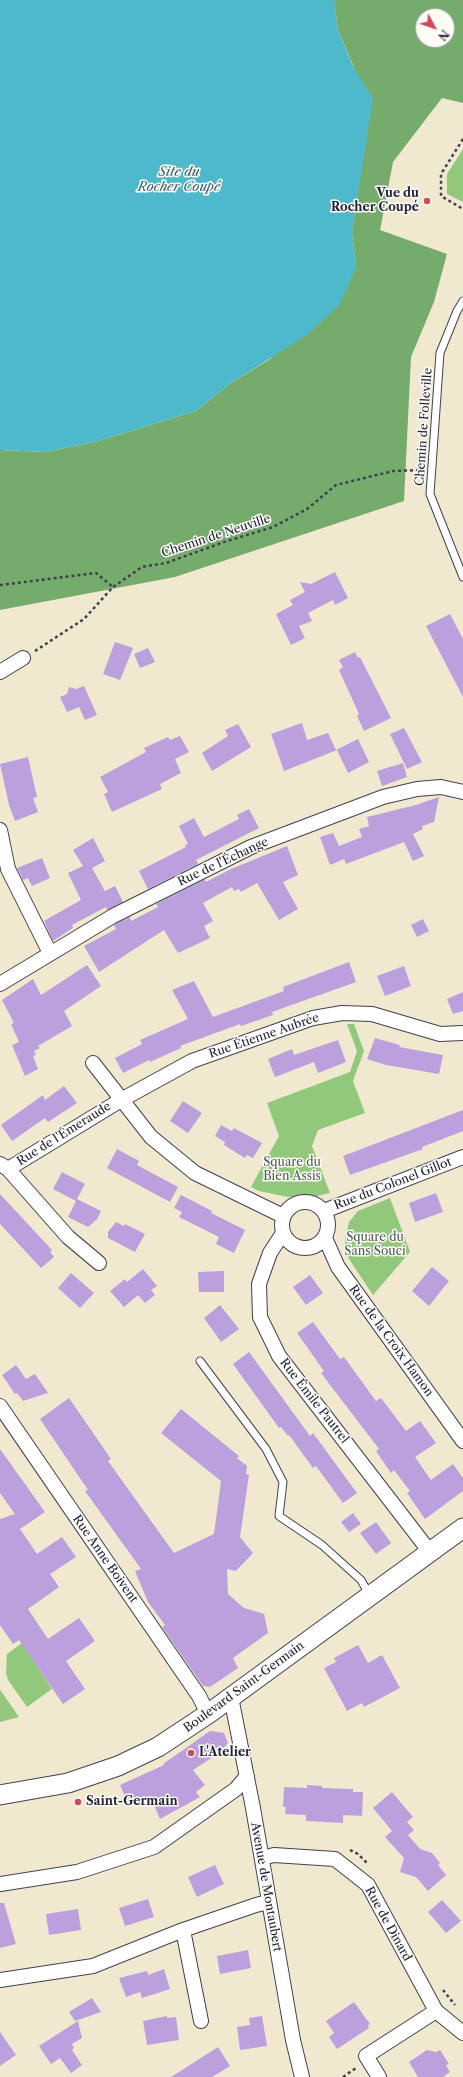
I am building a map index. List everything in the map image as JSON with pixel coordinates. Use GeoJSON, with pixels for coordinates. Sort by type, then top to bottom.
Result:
{"type":"FeatureCollection","features":[{"type":"Feature","properties":{"kind":"main road","name":"Boulevard Saint-Germain"},"geometry":{"type":"LineString","coordinates":[[0,1795],[68,1783],[118,1766],[158,1747],[208,1714],[463,1528]]}},
{"type":"Feature","properties":{"kind":"street"},"geometry":{"type":"LineString","coordinates":[[0,672],[24,658]]}},
{"type":"Feature","properties":{"kind":"street","name":"Rue de l'Échange"},"geometry":{"type":"LineString","coordinates":[[0,984],[113,916],[251,847],[303,826],[383,797],[417,789],[441,787],[463,792]]}},
{"type":"Feature","properties":{"kind":"street"},"geometry":{"type":"LineString","coordinates":[[0,830],[8,869],[50,953]]}},
{"type":"Feature","properties":{"kind":"street","name":"Rue Étienne Aubrée"},"geometry":{"type":"LineString","coordinates":[[121,1100],[192,1061],[314,1018],[342,1013],[372,1014],[440,1034],[463,1033]]}},
{"type":"Feature","properties":{"kind":"street"},"geometry":{"type":"LineString","coordinates":[[93,1063],[151,1136],[195,1173],[283,1216]]}},
{"type":"Feature","properties":{"kind":"street","name":"Rue de l'Émeraude"},"geometry":{"type":"LineString","coordinates":[[99,1263],[68,1237],[4,1166],[121,1100]]}},
{"type":"Feature","properties":{"kind":"street","name":"Rue du Colonel Gillot"},"geometry":{"type":"LineString","coordinates":[[324,1211],[463,1157]]}},
{"type":"Feature","properties":{"kind":"street"},"geometry":{"type":"LineString","coordinates":[[302,1202],[318,1206],[324,1211],[328,1222],[325,1238],[318,1245],[302,1249],[294,1246],[286,1240],[281,1224],[283,1216],[291,1207],[302,1202]]}},
{"type":"Feature","properties":{"kind":"street","name":"Rue Émile Pautrel"},"geometry":{"type":"LineString","coordinates":[[283,1233],[270,1253],[259,1284],[260,1317],[279,1356],[430,1552]]}},
{"type":"Feature","properties":{"kind":"street","name":"Rue de la Croix Hamon"},"geometry":{"type":"LineString","coordinates":[[325,1238],[338,1267],[463,1441]]}},
{"type":"Feature","properties":{"kind":"street","name":"Rue Anne Boivent"},"geometry":{"type":"LineString","coordinates":[[0,1406],[199,1696],[208,1714]]}},
{"type":"Feature","properties":{"kind":"street","name":"Avenue de Montaubert"},"geometry":{"type":"LineString","coordinates":[[230,1697],[247,1776],[293,2040],[302,2077]]}},
{"type":"Feature","properties":{"kind":"street"},"geometry":{"type":"LineString","coordinates":[[0,1884],[77,1872],[154,1847],[236,1789],[247,1776]]}},
{"type":"Feature","properties":{"kind":"street","name":"Rue de Dinard"},"geometry":{"type":"LineString","coordinates":[[262,1858],[274,1855],[335,1859],[368,1885],[436,2011],[463,2033]]}},
{"type":"Feature","properties":{"kind":"street"},"geometry":{"type":"LineString","coordinates":[[0,1980],[93,1966],[182,1930],[256,1904],[268,1902]]}},
{"type":"Feature","properties":{"kind":"street"},"geometry":{"type":"LineString","coordinates":[[182,1930],[201,2021]]}},
{"type":"Feature","properties":{"kind":"street"},"geometry":{"type":"LineString","coordinates":[[379,2077],[366,2056],[436,2011]]}},
{"type":"Feature","properties":{"kind":"lane","name":"Chemin de Folleville"},"geometry":{"type":"LineString","coordinates":[[463,301],[440,353],[430,494],[463,577]]}},
{"type":"Feature","properties":{"kind":"lane"},"geometry":{"type":"LineString","coordinates":[[200,1361],[269,1456],[283,1482],[279,1516],[322,1545],[361,1580],[370,1595]]}},
{"type":"Feature","properties":{"kind":"path"},"geometry":{"type":"LineString","coordinates":[[463,139],[441,174],[441,196],[463,209]]}},
{"type":"Feature","properties":{"kind":"path","name":"Chemin de Neuville"},"geometry":{"type":"LineString","coordinates":[[24,658],[84,619],[113,588],[142,567],[166,563],[227,541],[273,528],[307,509],[336,485],[393,471],[432,469]]}},
{"type":"Feature","properties":{"kind":"path"},"geometry":{"type":"LineString","coordinates":[[0,585],[96,573],[113,588]]}},
{"type":"Feature","properties":{"kind":"green space"},"geometry":{"type":"Polygon","coordinates":[[[334,0],[463,0],[463,103],[442,98],[393,162],[380,230],[447,254],[434,302],[411,357],[404,501],[175,577],[0,610],[0,450],[45,452],[98,441],[196,411],[231,383],[270,359],[356,267],[352,232],[360,177],[353,65],[338,30],[334,0]]]}},
{"type":"Feature","properties":{"kind":"green space"},"geometry":{"type":"Polygon","coordinates":[[[463,149],[463,202],[447,194],[447,174],[463,149]]]}},
{"type":"Feature","properties":{"kind":"green space","name":"Square du Bien Assis"},"geometry":{"type":"Polygon","coordinates":[[[347,1024],[354,1024],[364,1051],[353,1081],[365,1113],[318,1130],[312,1146],[330,1193],[312,1197],[288,1197],[259,1191],[251,1187],[279,1136],[267,1103],[350,1072],[357,1051],[347,1024]]]}},
{"type":"Feature","properties":{"kind":"green space","name":"Square du Sans Souci"},"geometry":{"type":"Polygon","coordinates":[[[390,1198],[410,1252],[373,1295],[345,1253],[345,1238],[349,1222],[358,1211],[390,1198]]]}},
{"type":"Feature","properties":{"kind":"green space"},"geometry":{"type":"Polygon","coordinates":[[[22,1643],[52,1689],[27,1707],[8,1680],[6,1673],[7,1654],[22,1643]]]}},
{"type":"Feature","properties":{"kind":"green space"},"geometry":{"type":"Polygon","coordinates":[[[0,1690],[1,1691],[19,1717],[0,1722],[0,1690]]]}},
{"type":"Feature","properties":{"kind":"water","name":"Site du Rocher Coupé"},"geometry":{"type":"Polygon","coordinates":[[[0,0],[334,0],[338,30],[353,66],[373,99],[352,232],[356,267],[340,304],[307,335],[231,383],[196,411],[98,441],[45,452],[0,450],[0,0]]]}},
{"type":"Feature","properties":{"kind":"building"},"geometry":{"type":"Polygon","coordinates":[[[335,572],[348,598],[335,605],[333,600],[308,613],[312,621],[299,626],[305,638],[291,645],[276,614],[293,605],[290,600],[305,592],[300,582],[311,584],[335,572]]]}},
{"type":"Feature","properties":{"kind":"building"},"geometry":{"type":"Polygon","coordinates":[[[450,614],[463,639],[463,697],[426,626],[450,614]]]}},
{"type":"Feature","properties":{"kind":"building"},"geometry":{"type":"Polygon","coordinates":[[[115,642],[133,648],[120,680],[103,674],[115,642]]]}},
{"type":"Feature","properties":{"kind":"building"},"geometry":{"type":"Polygon","coordinates":[[[148,648],[155,662],[140,668],[134,654],[148,648]]]}},
{"type":"Feature","properties":{"kind":"building"},"geometry":{"type":"Polygon","coordinates":[[[355,652],[358,658],[360,657],[391,718],[364,731],[357,716],[359,714],[339,670],[343,667],[339,660],[355,652]]]}},
{"type":"Feature","properties":{"kind":"building"},"geometry":{"type":"Polygon","coordinates":[[[84,686],[97,715],[85,720],[79,707],[67,712],[60,697],[67,694],[69,687],[76,689],[84,686]]]}},
{"type":"Feature","properties":{"kind":"building"},"geometry":{"type":"Polygon","coordinates":[[[302,723],[307,740],[328,733],[336,750],[358,739],[369,762],[348,773],[337,750],[284,771],[271,734],[302,723]]]}},
{"type":"Feature","properties":{"kind":"building"},"geometry":{"type":"Polygon","coordinates":[[[238,724],[251,747],[212,771],[202,753],[228,736],[225,730],[238,724]]]}},
{"type":"Feature","properties":{"kind":"building"},"geometry":{"type":"Polygon","coordinates":[[[404,728],[422,762],[407,769],[390,734],[404,728]]]}},
{"type":"Feature","properties":{"kind":"building"},"geometry":{"type":"Polygon","coordinates":[[[180,736],[189,752],[175,759],[181,773],[160,784],[162,789],[112,812],[104,794],[108,792],[100,777],[146,752],[144,748],[168,737],[170,740],[180,736]]]}},
{"type":"Feature","properties":{"kind":"building"},"geometry":{"type":"Polygon","coordinates":[[[28,757],[37,797],[33,798],[38,812],[15,821],[9,805],[0,764],[28,757]]]}},
{"type":"Feature","properties":{"kind":"building"},"geometry":{"type":"Polygon","coordinates":[[[403,763],[407,777],[382,786],[377,771],[403,763]]]}},
{"type":"Feature","properties":{"kind":"building"},"geometry":{"type":"Polygon","coordinates":[[[439,797],[434,822],[422,826],[423,829],[413,834],[424,856],[413,861],[404,842],[346,864],[344,859],[330,865],[320,837],[333,833],[339,846],[362,837],[359,829],[369,826],[367,817],[416,805],[439,797]]]}},
{"type":"Feature","properties":{"kind":"building"},"geometry":{"type":"Polygon","coordinates":[[[249,809],[259,828],[196,860],[198,864],[148,889],[139,871],[186,847],[185,845],[188,844],[179,826],[194,818],[204,837],[239,819],[237,815],[249,809]]]}},
{"type":"Feature","properties":{"kind":"building"},"geometry":{"type":"Polygon","coordinates":[[[93,838],[105,861],[92,868],[105,891],[115,886],[123,902],[107,910],[106,907],[72,925],[73,928],[53,941],[44,921],[81,900],[68,873],[83,866],[73,850],[93,838]]]}},
{"type":"Feature","properties":{"kind":"building"},"geometry":{"type":"Polygon","coordinates":[[[287,846],[298,875],[283,882],[298,909],[279,920],[257,883],[241,892],[239,889],[234,891],[232,887],[203,903],[213,921],[204,926],[210,938],[178,953],[164,930],[99,972],[84,946],[116,929],[114,925],[130,917],[131,921],[158,907],[156,904],[205,879],[206,882],[231,869],[287,846]]]}},
{"type":"Feature","properties":{"kind":"building"},"geometry":{"type":"Polygon","coordinates":[[[42,858],[50,878],[32,886],[28,878],[23,880],[17,868],[42,858]]]}},
{"type":"Feature","properties":{"kind":"building"},"geometry":{"type":"Polygon","coordinates":[[[423,919],[429,931],[417,937],[411,925],[423,919]]]}},
{"type":"Feature","properties":{"kind":"building"},"geometry":{"type":"Polygon","coordinates":[[[349,962],[356,982],[272,1012],[273,1015],[241,1026],[240,1024],[180,1046],[181,1048],[150,1062],[149,1060],[123,1073],[115,1058],[142,1044],[140,1040],[188,1019],[172,990],[194,981],[213,1017],[284,991],[283,987],[349,962]]]}},
{"type":"Feature","properties":{"kind":"building"},"geometry":{"type":"Polygon","coordinates":[[[87,965],[101,986],[64,1011],[72,1026],[38,1046],[40,1048],[34,1051],[36,1055],[33,1056],[38,1069],[25,1076],[12,1045],[19,1042],[11,1024],[14,1023],[2,1000],[33,979],[41,995],[87,965]]]}},
{"type":"Feature","properties":{"kind":"building"},"geometry":{"type":"Polygon","coordinates":[[[404,966],[411,986],[385,996],[377,976],[404,966]]]}},
{"type":"Feature","properties":{"kind":"building"},"geometry":{"type":"Polygon","coordinates":[[[463,992],[463,1011],[453,1014],[447,999],[463,992]]]}},
{"type":"Feature","properties":{"kind":"building"},"geometry":{"type":"Polygon","coordinates":[[[375,1038],[400,1045],[399,1047],[443,1055],[439,1074],[386,1065],[367,1059],[375,1038]]]}},
{"type":"Feature","properties":{"kind":"building"},"geometry":{"type":"Polygon","coordinates":[[[338,1040],[346,1062],[318,1073],[314,1062],[275,1077],[268,1059],[292,1049],[294,1055],[338,1040]]]}},
{"type":"Feature","properties":{"kind":"building"},"geometry":{"type":"Polygon","coordinates":[[[64,1086],[77,1103],[48,1122],[45,1118],[12,1141],[1,1125],[43,1095],[45,1100],[64,1086]]]}},
{"type":"Feature","properties":{"kind":"building"},"geometry":{"type":"Polygon","coordinates":[[[183,1101],[202,1113],[188,1133],[170,1121],[183,1101]]]}},
{"type":"Feature","properties":{"kind":"building"},"geometry":{"type":"Polygon","coordinates":[[[463,1110],[463,1131],[422,1147],[423,1149],[350,1175],[343,1156],[463,1110]]]}},
{"type":"Feature","properties":{"kind":"building"},"geometry":{"type":"Polygon","coordinates":[[[221,1125],[232,1131],[234,1128],[262,1143],[253,1158],[247,1155],[245,1158],[224,1145],[225,1142],[215,1136],[221,1125]]]}},
{"type":"Feature","properties":{"kind":"building"},"geometry":{"type":"Polygon","coordinates":[[[117,1149],[139,1161],[137,1165],[178,1187],[170,1202],[107,1168],[117,1149]]]}},
{"type":"Feature","properties":{"kind":"building"},"geometry":{"type":"Polygon","coordinates":[[[62,1172],[85,1184],[77,1199],[101,1211],[97,1219],[88,1227],[68,1217],[76,1201],[53,1189],[62,1172]]]}},
{"type":"Feature","properties":{"kind":"building"},"geometry":{"type":"Polygon","coordinates":[[[436,1193],[443,1212],[415,1222],[409,1203],[436,1193]]]}},
{"type":"Feature","properties":{"kind":"building"},"geometry":{"type":"Polygon","coordinates":[[[0,1194],[52,1250],[50,1252],[54,1257],[41,1268],[0,1224],[0,1194]]]}},
{"type":"Feature","properties":{"kind":"building"},"geometry":{"type":"Polygon","coordinates":[[[181,1195],[212,1211],[211,1213],[245,1230],[234,1253],[216,1244],[219,1237],[179,1217],[182,1212],[174,1208],[181,1195]]]}},
{"type":"Feature","properties":{"kind":"building"},"geometry":{"type":"Polygon","coordinates":[[[116,1222],[124,1226],[125,1224],[145,1234],[135,1252],[108,1238],[108,1232],[116,1222]]]}},
{"type":"Feature","properties":{"kind":"building"},"geometry":{"type":"Polygon","coordinates":[[[432,1267],[449,1281],[429,1306],[412,1291],[432,1267]]]}},
{"type":"Feature","properties":{"kind":"building"},"geometry":{"type":"Polygon","coordinates":[[[143,1269],[157,1286],[151,1290],[155,1295],[145,1303],[138,1295],[124,1307],[110,1291],[125,1279],[127,1282],[143,1269]]]}},
{"type":"Feature","properties":{"kind":"building"},"geometry":{"type":"Polygon","coordinates":[[[224,1271],[224,1292],[199,1292],[198,1272],[224,1271]]]}},
{"type":"Feature","properties":{"kind":"building"},"geometry":{"type":"Polygon","coordinates":[[[71,1273],[94,1293],[80,1308],[58,1288],[71,1273]]]}},
{"type":"Feature","properties":{"kind":"building"},"geometry":{"type":"Polygon","coordinates":[[[310,1275],[323,1293],[306,1305],[293,1287],[310,1275]]]}},
{"type":"Feature","properties":{"kind":"building"},"geometry":{"type":"Polygon","coordinates":[[[220,1305],[239,1329],[221,1342],[204,1318],[220,1305]]]}},
{"type":"Feature","properties":{"kind":"building"},"geometry":{"type":"Polygon","coordinates":[[[313,1322],[340,1359],[344,1357],[376,1401],[381,1398],[406,1431],[420,1421],[436,1443],[415,1457],[431,1480],[453,1464],[463,1478],[463,1491],[425,1519],[407,1493],[410,1491],[394,1470],[391,1473],[376,1451],[379,1449],[321,1373],[324,1371],[297,1333],[313,1322]]]}},
{"type":"Feature","properties":{"kind":"building"},"geometry":{"type":"Polygon","coordinates":[[[249,1352],[310,1436],[313,1433],[357,1493],[343,1503],[316,1466],[313,1468],[289,1435],[288,1436],[281,1427],[279,1428],[233,1364],[249,1352]]]}},
{"type":"Feature","properties":{"kind":"building"},"geometry":{"type":"Polygon","coordinates":[[[16,1365],[26,1379],[35,1374],[48,1393],[23,1401],[17,1393],[15,1394],[2,1375],[16,1365]]]}},
{"type":"Feature","properties":{"kind":"building"},"geometry":{"type":"Polygon","coordinates":[[[69,1398],[111,1459],[108,1461],[174,1553],[214,1534],[221,1481],[161,1433],[181,1409],[239,1456],[237,1458],[247,1466],[246,1474],[249,1475],[240,1537],[253,1553],[236,1571],[227,1569],[228,1594],[244,1608],[264,1614],[268,1633],[233,1658],[238,1668],[210,1687],[203,1686],[162,1627],[165,1625],[148,1602],[135,1571],[141,1569],[85,1491],[88,1490],[40,1419],[69,1398]]]}},
{"type":"Feature","properties":{"kind":"building"},"geometry":{"type":"Polygon","coordinates":[[[0,1449],[45,1512],[20,1529],[37,1554],[62,1537],[76,1557],[50,1574],[59,1587],[28,1609],[48,1639],[79,1618],[95,1641],[66,1661],[85,1689],[63,1704],[19,1640],[13,1644],[0,1625],[0,1519],[15,1514],[0,1493],[0,1449]]]}},
{"type":"Feature","properties":{"kind":"building"},"geometry":{"type":"Polygon","coordinates":[[[353,1513],[361,1524],[349,1532],[341,1522],[353,1513]]]}},
{"type":"Feature","properties":{"kind":"building"},"geometry":{"type":"Polygon","coordinates":[[[376,1522],[391,1543],[376,1554],[360,1533],[376,1522]]]}},
{"type":"Feature","properties":{"kind":"building"},"geometry":{"type":"Polygon","coordinates":[[[358,1645],[368,1663],[382,1655],[400,1688],[364,1707],[362,1703],[347,1711],[324,1668],[336,1662],[334,1658],[358,1645]]]}},
{"type":"Feature","properties":{"kind":"building"},"geometry":{"type":"Polygon","coordinates":[[[210,1731],[224,1733],[228,1743],[219,1753],[193,1770],[205,1785],[196,1792],[200,1797],[160,1819],[150,1796],[129,1805],[120,1785],[164,1765],[163,1764],[210,1731]]]}},
{"type":"Feature","properties":{"kind":"building"},"geometry":{"type":"Polygon","coordinates":[[[307,1785],[322,1786],[322,1788],[353,1789],[353,1792],[363,1792],[362,1816],[343,1815],[343,1823],[306,1821],[306,1815],[285,1814],[286,1807],[283,1807],[284,1787],[307,1788],[307,1785]]]}},
{"type":"Feature","properties":{"kind":"building"},"geometry":{"type":"Polygon","coordinates":[[[392,1792],[413,1817],[407,1822],[414,1830],[408,1835],[420,1849],[432,1853],[440,1863],[438,1865],[446,1875],[428,1891],[416,1877],[400,1872],[404,1858],[385,1837],[392,1831],[373,1808],[392,1792]]]}},
{"type":"Feature","properties":{"kind":"building"},"geometry":{"type":"Polygon","coordinates":[[[215,1865],[224,1884],[197,1897],[188,1877],[215,1865]]]}},
{"type":"Feature","properties":{"kind":"building"},"geometry":{"type":"Polygon","coordinates":[[[148,1899],[154,1917],[125,1926],[119,1908],[148,1899]]]}},
{"type":"Feature","properties":{"kind":"building"},"geometry":{"type":"Polygon","coordinates":[[[442,1900],[461,1921],[446,1933],[428,1912],[442,1900]]]}},
{"type":"Feature","properties":{"kind":"building"},"geometry":{"type":"Polygon","coordinates":[[[0,1903],[4,1903],[16,1944],[0,1948],[0,1903]]]}},
{"type":"Feature","properties":{"kind":"building"},"geometry":{"type":"Polygon","coordinates":[[[78,1909],[81,1930],[49,1935],[46,1914],[78,1909]]]}},
{"type":"Feature","properties":{"kind":"building"},"geometry":{"type":"Polygon","coordinates":[[[248,1950],[251,1968],[220,1974],[217,1956],[248,1950]]]}},
{"type":"Feature","properties":{"kind":"building"},"geometry":{"type":"Polygon","coordinates":[[[164,1969],[170,1989],[142,1998],[140,1992],[126,1997],[119,1978],[147,1971],[148,1975],[164,1969]]]}},
{"type":"Feature","properties":{"kind":"building"},"geometry":{"type":"Polygon","coordinates":[[[92,1998],[101,2012],[75,2021],[69,2012],[92,1998]]]}},
{"type":"Feature","properties":{"kind":"building"},"geometry":{"type":"Polygon","coordinates":[[[354,2002],[370,2024],[368,2025],[369,2028],[337,2049],[329,2037],[334,2033],[326,2021],[354,2002]]]}},
{"type":"Feature","properties":{"kind":"building"},"geometry":{"type":"Polygon","coordinates":[[[167,2016],[167,2018],[176,2017],[179,2040],[147,2045],[143,2021],[167,2016]]]}},
{"type":"Feature","properties":{"kind":"building"},"geometry":{"type":"Polygon","coordinates":[[[262,2016],[267,2046],[240,2050],[237,2027],[250,2025],[249,2018],[262,2016]]]}},
{"type":"Feature","properties":{"kind":"building"},"geometry":{"type":"Polygon","coordinates":[[[78,2021],[82,2038],[72,2044],[74,2048],[72,2050],[82,2065],[71,2073],[60,2058],[51,2064],[39,2046],[78,2021]]]}},
{"type":"Feature","properties":{"kind":"building"},"geometry":{"type":"Polygon","coordinates":[[[0,2032],[16,2055],[0,2066],[0,2032]]]}},
{"type":"Feature","properties":{"kind":"building"},"geometry":{"type":"Polygon","coordinates":[[[218,2047],[230,2066],[212,2077],[171,2077],[218,2047]]]}},
{"type":"Feature","properties":{"kind":"building"},"geometry":{"type":"Polygon","coordinates":[[[427,2050],[436,2052],[440,2050],[449,2064],[446,2065],[450,2072],[443,2077],[418,2077],[409,2062],[427,2050]]]}},
{"type":"Feature","properties":{"kind":"place","name":"Vue du Rocher Coupé"},"geometry":{"type":"Point","coordinates":[427,201]}},
{"type":"Feature","properties":{"kind":"place","name":"L'Atelier"},"geometry":{"type":"Point","coordinates":[191,1753]}},
{"type":"Feature","properties":{"kind":"place","name":"Saint-Germain"},"geometry":{"type":"Point","coordinates":[78,1802]}}]}
